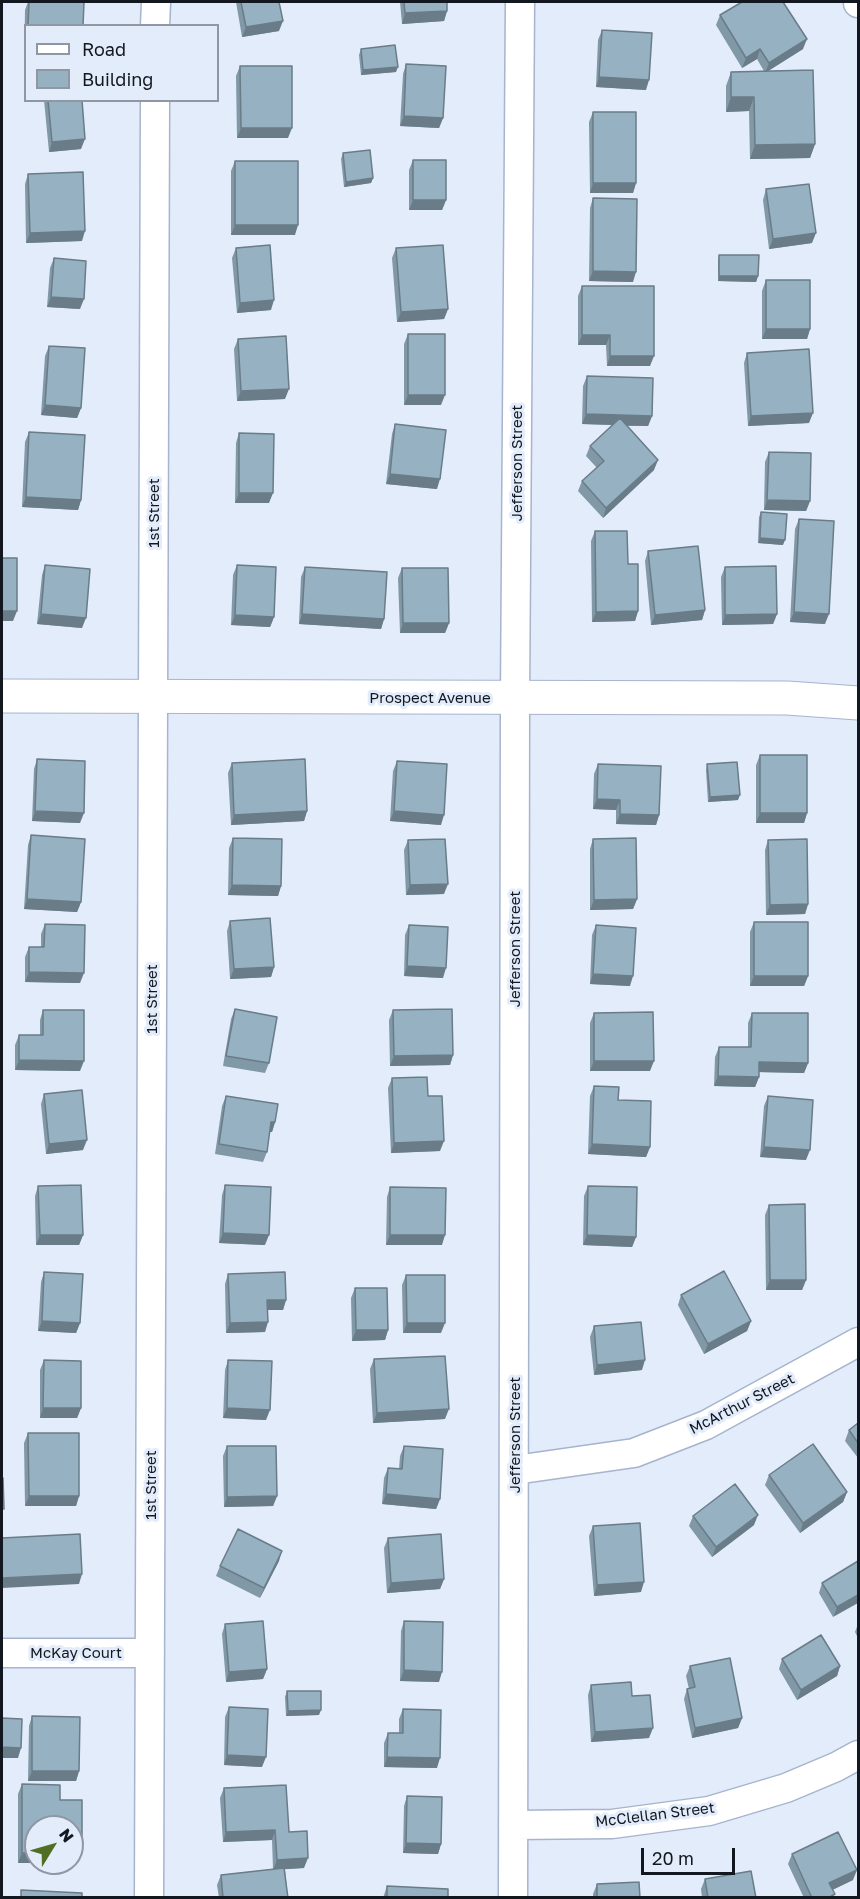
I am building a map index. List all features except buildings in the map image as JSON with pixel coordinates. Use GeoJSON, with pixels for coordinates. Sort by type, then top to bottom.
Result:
{"type":"FeatureCollection","features":[{"type":"Feature","properties":{"kind":"street"},"geometry":{"type":"LineString","coordinates":[[155,24],[156,2]]}},
{"type":"Feature","properties":{"kind":"street","name":"Jefferson Street"},"geometry":{"type":"LineString","coordinates":[[513,1898],[515,698],[520,2]]}},
{"type":"Feature","properties":{"kind":"street","name":"1st Street"},"geometry":{"type":"LineString","coordinates":[[149,1898],[155,102]]}},
{"type":"Feature","properties":{"kind":"street","name":"Prospect Avenue"},"geometry":{"type":"LineString","coordinates":[[2,696],[787,698],[858,703]]}},
{"type":"Feature","properties":{"kind":"street","name":"McArthur Street"},"geometry":{"type":"LineString","coordinates":[[515,1470],[634,1453],[706,1425],[858,1342]]}},
{"type":"Feature","properties":{"kind":"street","name":"McKay Court"},"geometry":{"type":"LineString","coordinates":[[2,1653],[150,1653]]}},
{"type":"Feature","properties":{"kind":"street","name":"McClellan Street"},"geometry":{"type":"LineString","coordinates":[[513,1825],[612,1824],[710,1811],[786,1788],[858,1755]]}}]}
